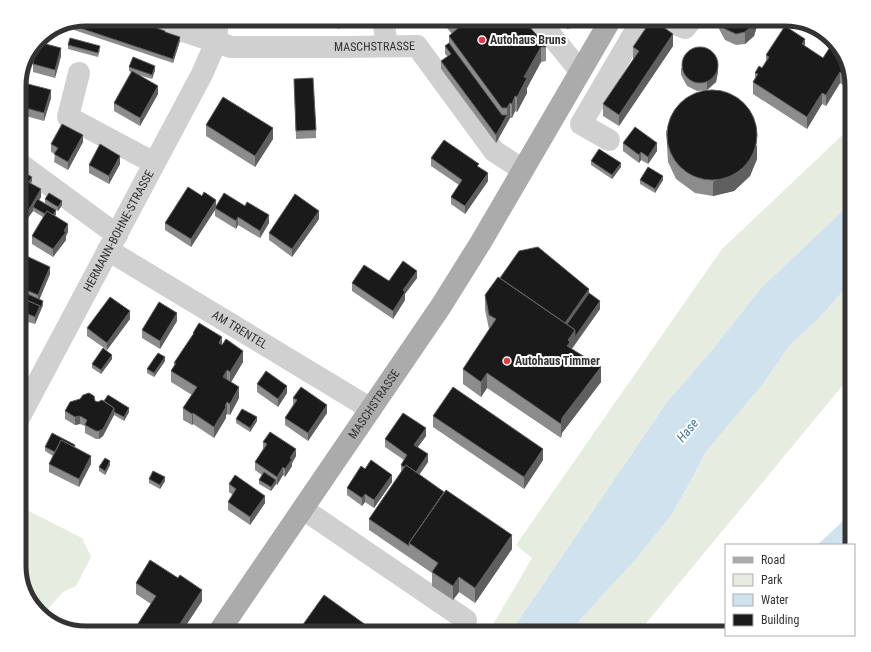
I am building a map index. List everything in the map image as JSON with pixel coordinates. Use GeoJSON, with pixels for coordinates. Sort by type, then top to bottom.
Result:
{"type":"FeatureCollection","features":[{"type":"Feature","properties":{"kind":"main road","name":"MASCHSTRASSE"},"geometry":{"type":"LineString","coordinates":[[223,626],[442,306],[607,26]]}},
{"type":"Feature","properties":{"kind":"street"},"geometry":{"type":"LineString","coordinates":[[169,26],[216,42]]}},
{"type":"Feature","properties":{"kind":"street","name":"HERMANN-BOHNE-STRASSE"},"geometry":{"type":"LineString","coordinates":[[26,405],[202,74],[216,42],[217,26]]}},
{"type":"Feature","properties":{"kind":"street"},"geometry":{"type":"LineString","coordinates":[[384,26],[387,46]]}},
{"type":"Feature","properties":{"kind":"street"},"geometry":{"type":"LineString","coordinates":[[544,26],[580,71]]}},
{"type":"Feature","properties":{"kind":"street"},"geometry":{"type":"LineString","coordinates":[[621,26],[633,35]]}},
{"type":"Feature","properties":{"kind":"street"},"geometry":{"type":"LineString","coordinates":[[610,140],[581,124],[633,35],[643,26]]}},
{"type":"Feature","properties":{"kind":"street","name":"MASCHSTRASSE"},"geometry":{"type":"LineString","coordinates":[[216,42],[232,47],[343,48],[417,46],[494,151],[523,170]]}},
{"type":"Feature","properties":{"kind":"street"},"geometry":{"type":"LineString","coordinates":[[80,73],[68,117],[154,163]]}},
{"type":"Feature","properties":{"kind":"street","name":"AM TRENTEL"},"geometry":{"type":"LineString","coordinates":[[26,169],[112,243],[315,370],[371,409]]}},
{"type":"Feature","properties":{"kind":"street"},"geometry":{"type":"LineString","coordinates":[[303,509],[466,620]]}},
{"type":"Feature","properties":{"kind":"green space"},"geometry":{"type":"Polygon","coordinates":[[[845,133],[845,209],[761,288],[713,349],[667,402],[515,626],[492,626],[532,558],[516,545],[722,249],[845,133]]]}},
{"type":"Feature","properties":{"kind":"green space"},"geometry":{"type":"Polygon","coordinates":[[[845,289],[845,382],[644,626],[574,626],[636,559],[672,514],[705,453],[766,380],[789,346],[819,318],[845,289]]]}},
{"type":"Feature","properties":{"kind":"green space"},"geometry":{"type":"Polygon","coordinates":[[[26,510],[82,538],[91,557],[76,586],[63,592],[46,611],[34,596],[29,585],[26,570],[26,510]]]}},
{"type":"Feature","properties":{"kind":"water","name":"Hase"},"geometry":{"type":"Polygon","coordinates":[[[845,209],[845,289],[819,318],[789,346],[766,380],[705,453],[672,514],[636,559],[574,626],[515,626],[667,402],[713,349],[761,288],[845,209]]]}},
{"type":"Feature","properties":{"kind":"water"},"geometry":{"type":"Polygon","coordinates":[[[845,519],[845,544],[818,544],[845,519]]]}},
{"type":"Feature","properties":{"kind":"building"},"geometry":{"type":"Polygon","coordinates":[[[151,26],[180,37],[173,59],[76,27],[151,26]]]}},
{"type":"Feature","properties":{"kind":"building"},"geometry":{"type":"Polygon","coordinates":[[[456,26],[529,26],[541,40],[545,39],[546,47],[541,47],[524,77],[527,78],[517,97],[515,96],[512,104],[510,103],[507,108],[502,108],[449,36],[458,28],[456,26]]]}},
{"type":"Feature","properties":{"kind":"building"},"geometry":{"type":"Polygon","coordinates":[[[647,26],[662,26],[673,34],[619,115],[603,104],[639,51],[633,47],[647,26]]]}},
{"type":"Feature","properties":{"kind":"building"},"geometry":{"type":"Polygon","coordinates":[[[724,26],[752,26],[745,32],[736,34],[725,29],[724,26]]]}},
{"type":"Feature","properties":{"kind":"building"},"geometry":{"type":"Polygon","coordinates":[[[785,26],[805,39],[802,44],[823,58],[830,47],[839,59],[844,74],[840,72],[826,95],[822,93],[807,117],[753,82],[758,74],[755,73],[759,66],[762,68],[769,57],[766,55],[785,26]]]}},
{"type":"Feature","properties":{"kind":"building"},"geometry":{"type":"Polygon","coordinates":[[[70,38],[100,46],[98,53],[68,45],[70,38]]]}},
{"type":"Feature","properties":{"kind":"building"},"geometry":{"type":"Polygon","coordinates":[[[44,43],[61,48],[55,70],[33,64],[35,53],[44,43]]]}},
{"type":"Feature","properties":{"kind":"building"},"geometry":{"type":"Polygon","coordinates":[[[449,43],[502,115],[507,115],[496,135],[441,61],[451,54],[445,46],[449,43]]]}},
{"type":"Feature","properties":{"kind":"building"},"geometry":{"type":"Polygon","coordinates":[[[704,47],[713,52],[717,58],[717,72],[713,78],[704,83],[696,83],[687,78],[683,72],[682,61],[687,52],[693,48],[704,47]]]}},
{"type":"Feature","properties":{"kind":"building"},"geometry":{"type":"Polygon","coordinates":[[[133,57],[155,66],[152,75],[129,67],[133,57]]]}},
{"type":"Feature","properties":{"kind":"building"},"geometry":{"type":"Polygon","coordinates":[[[132,71],[158,86],[140,118],[114,103],[132,71]]]}},
{"type":"Feature","properties":{"kind":"building"},"geometry":{"type":"Polygon","coordinates":[[[313,78],[316,130],[296,131],[294,79],[313,78]]]}},
{"type":"Feature","properties":{"kind":"building"},"geometry":{"type":"Polygon","coordinates":[[[28,84],[51,90],[44,113],[26,108],[26,92],[28,84]]]}},
{"type":"Feature","properties":{"kind":"building"},"geometry":{"type":"Polygon","coordinates":[[[712,90],[729,93],[744,103],[754,118],[757,135],[754,152],[744,167],[729,177],[712,180],[695,177],[680,167],[670,152],[667,135],[670,118],[680,103],[695,93],[712,90]]]}},
{"type":"Feature","properties":{"kind":"building"},"geometry":{"type":"Polygon","coordinates":[[[223,97],[273,128],[255,156],[206,125],[223,97]]]}},
{"type":"Feature","properties":{"kind":"building"},"geometry":{"type":"Polygon","coordinates":[[[62,124],[83,135],[68,162],[54,154],[58,148],[51,144],[62,124]]]}},
{"type":"Feature","properties":{"kind":"building"},"geometry":{"type":"Polygon","coordinates":[[[635,127],[657,143],[648,157],[641,152],[639,155],[623,143],[635,127]]]}},
{"type":"Feature","properties":{"kind":"building"},"geometry":{"type":"Polygon","coordinates":[[[444,140],[479,164],[477,166],[488,173],[465,206],[451,197],[462,180],[431,158],[444,140]]]}},
{"type":"Feature","properties":{"kind":"building"},"geometry":{"type":"Polygon","coordinates":[[[100,144],[120,156],[109,176],[89,165],[100,144]]]}},
{"type":"Feature","properties":{"kind":"building"},"geometry":{"type":"Polygon","coordinates":[[[599,149],[621,163],[612,175],[591,161],[599,149]]]}},
{"type":"Feature","properties":{"kind":"building"},"geometry":{"type":"Polygon","coordinates":[[[648,167],[663,176],[655,189],[640,180],[648,167]]]}},
{"type":"Feature","properties":{"kind":"building"},"geometry":{"type":"Polygon","coordinates":[[[26,174],[32,177],[29,182],[26,180],[26,174]]]}},
{"type":"Feature","properties":{"kind":"building"},"geometry":{"type":"Polygon","coordinates":[[[26,181],[41,189],[28,211],[26,210],[26,181]]]}},
{"type":"Feature","properties":{"kind":"building"},"geometry":{"type":"Polygon","coordinates":[[[188,187],[202,196],[204,192],[216,200],[191,239],[165,223],[188,187]]]}},
{"type":"Feature","properties":{"kind":"building"},"geometry":{"type":"Polygon","coordinates":[[[49,193],[62,201],[58,207],[45,199],[49,193]]]}},
{"type":"Feature","properties":{"kind":"building"},"geometry":{"type":"Polygon","coordinates":[[[224,193],[245,206],[247,202],[269,215],[260,231],[238,217],[236,221],[215,208],[224,193]]]}},
{"type":"Feature","properties":{"kind":"building"},"geometry":{"type":"Polygon","coordinates":[[[295,194],[319,211],[292,249],[269,233],[295,194]]]}},
{"type":"Feature","properties":{"kind":"building"},"geometry":{"type":"Polygon","coordinates":[[[37,199],[56,210],[53,215],[47,211],[45,214],[33,207],[37,199]]]}},
{"type":"Feature","properties":{"kind":"building"},"geometry":{"type":"Polygon","coordinates":[[[47,211],[68,224],[64,231],[66,232],[53,249],[32,236],[47,211]]]}},
{"type":"Feature","properties":{"kind":"building"},"geometry":{"type":"Polygon","coordinates":[[[538,247],[589,289],[565,323],[500,278],[519,251],[538,247]]]}},
{"type":"Feature","properties":{"kind":"building"},"geometry":{"type":"Polygon","coordinates":[[[26,256],[50,267],[38,295],[26,290],[26,256]]]}},
{"type":"Feature","properties":{"kind":"building"},"geometry":{"type":"Polygon","coordinates":[[[403,261],[417,271],[403,290],[405,292],[393,311],[352,283],[364,265],[389,281],[403,261]]]}},
{"type":"Feature","properties":{"kind":"building"},"geometry":{"type":"Polygon","coordinates":[[[498,277],[575,330],[568,340],[570,342],[567,346],[601,367],[562,418],[561,424],[487,373],[481,382],[463,369],[496,319],[489,315],[485,295],[498,277]]]}},
{"type":"Feature","properties":{"kind":"building"},"geometry":{"type":"Polygon","coordinates":[[[26,293],[43,301],[40,310],[40,306],[26,300],[26,293]]]}},
{"type":"Feature","properties":{"kind":"building"},"geometry":{"type":"Polygon","coordinates":[[[589,293],[600,301],[575,337],[575,330],[567,324],[589,293]]]}},
{"type":"Feature","properties":{"kind":"building"},"geometry":{"type":"Polygon","coordinates":[[[110,297],[130,311],[107,343],[87,328],[110,297]]]}},
{"type":"Feature","properties":{"kind":"building"},"geometry":{"type":"Polygon","coordinates":[[[26,300],[40,306],[35,317],[28,314],[26,319],[26,300]]]}},
{"type":"Feature","properties":{"kind":"building"},"geometry":{"type":"Polygon","coordinates":[[[159,302],[177,313],[160,341],[142,330],[159,302]]]}},
{"type":"Feature","properties":{"kind":"building"},"geometry":{"type":"Polygon","coordinates":[[[199,323],[222,337],[219,343],[222,345],[226,339],[243,351],[230,372],[227,370],[223,377],[239,387],[230,404],[227,402],[226,407],[214,427],[183,408],[197,387],[171,371],[176,363],[174,363],[199,323]]]}},
{"type":"Feature","properties":{"kind":"building"},"geometry":{"type":"Polygon","coordinates":[[[103,348],[112,355],[101,370],[92,364],[103,348]]]}},
{"type":"Feature","properties":{"kind":"building"},"geometry":{"type":"Polygon","coordinates":[[[158,353],[165,357],[154,373],[147,369],[158,353]]]}},
{"type":"Feature","properties":{"kind":"building"},"geometry":{"type":"Polygon","coordinates":[[[266,371],[287,386],[278,399],[257,384],[266,371]]]}},
{"type":"Feature","properties":{"kind":"building"},"geometry":{"type":"Polygon","coordinates":[[[301,387],[327,405],[308,433],[285,418],[297,400],[293,398],[301,387]]]}},
{"type":"Feature","properties":{"kind":"building"},"geometry":{"type":"Polygon","coordinates":[[[453,387],[543,449],[524,477],[433,416],[453,387]]]}},
{"type":"Feature","properties":{"kind":"building"},"geometry":{"type":"Polygon","coordinates":[[[89,393],[94,396],[95,401],[98,402],[102,400],[114,408],[103,429],[99,431],[85,425],[87,420],[80,416],[75,417],[65,411],[70,402],[80,399],[83,395],[89,393]]]}},
{"type":"Feature","properties":{"kind":"building"},"geometry":{"type":"Polygon","coordinates":[[[108,395],[129,408],[124,417],[114,412],[114,408],[104,401],[108,395]]]}},
{"type":"Feature","properties":{"kind":"building"},"geometry":{"type":"Polygon","coordinates":[[[242,409],[257,417],[250,428],[236,419],[242,409]]]}},
{"type":"Feature","properties":{"kind":"building"},"geometry":{"type":"Polygon","coordinates":[[[403,413],[426,428],[414,445],[428,454],[416,472],[406,465],[404,467],[401,465],[407,455],[385,439],[403,413]]]}},
{"type":"Feature","properties":{"kind":"building"},"geometry":{"type":"Polygon","coordinates":[[[270,432],[296,449],[290,458],[292,459],[285,469],[283,467],[277,477],[255,462],[267,444],[263,442],[270,432]]]}},
{"type":"Feature","properties":{"kind":"building"},"geometry":{"type":"Polygon","coordinates":[[[52,433],[75,445],[74,447],[61,440],[55,452],[45,447],[52,433]]]}},
{"type":"Feature","properties":{"kind":"building"},"geometry":{"type":"Polygon","coordinates":[[[61,440],[91,456],[79,479],[49,464],[61,440]]]}},
{"type":"Feature","properties":{"kind":"building"},"geometry":{"type":"Polygon","coordinates":[[[105,458],[110,461],[105,471],[99,467],[105,458]]]}},
{"type":"Feature","properties":{"kind":"building"},"geometry":{"type":"Polygon","coordinates":[[[371,460],[392,475],[374,500],[365,494],[362,498],[347,488],[361,466],[365,469],[371,460]]]}},
{"type":"Feature","properties":{"kind":"building"},"geometry":{"type":"Polygon","coordinates":[[[406,465],[444,492],[409,543],[409,546],[369,519],[406,465]]]}},
{"type":"Feature","properties":{"kind":"building"},"geometry":{"type":"Polygon","coordinates":[[[153,471],[165,477],[160,485],[149,479],[153,471]]]}},
{"type":"Feature","properties":{"kind":"building"},"geometry":{"type":"Polygon","coordinates":[[[264,472],[276,480],[271,487],[259,480],[264,472]]]}},
{"type":"Feature","properties":{"kind":"building"},"geometry":{"type":"Polygon","coordinates":[[[235,475],[265,496],[250,517],[228,502],[236,489],[229,484],[235,475]]]}},
{"type":"Feature","properties":{"kind":"building"},"geometry":{"type":"Polygon","coordinates":[[[446,490],[512,535],[475,588],[459,577],[453,586],[432,572],[438,563],[409,543],[446,490]]]}},
{"type":"Feature","properties":{"kind":"building"},"geometry":{"type":"Polygon","coordinates":[[[150,560],[178,578],[180,575],[202,590],[179,626],[137,626],[156,596],[136,583],[150,560]]]}},
{"type":"Feature","properties":{"kind":"building"},"geometry":{"type":"Polygon","coordinates":[[[324,595],[367,626],[302,626],[324,595]]]}},
{"type":"Feature","properties":{"kind":"place","name":"Autohaus Bruns"},"geometry":{"type":"Point","coordinates":[482,40]}},
{"type":"Feature","properties":{"kind":"place","name":"Autohaus Timmer"},"geometry":{"type":"Point","coordinates":[507,361]}}]}
